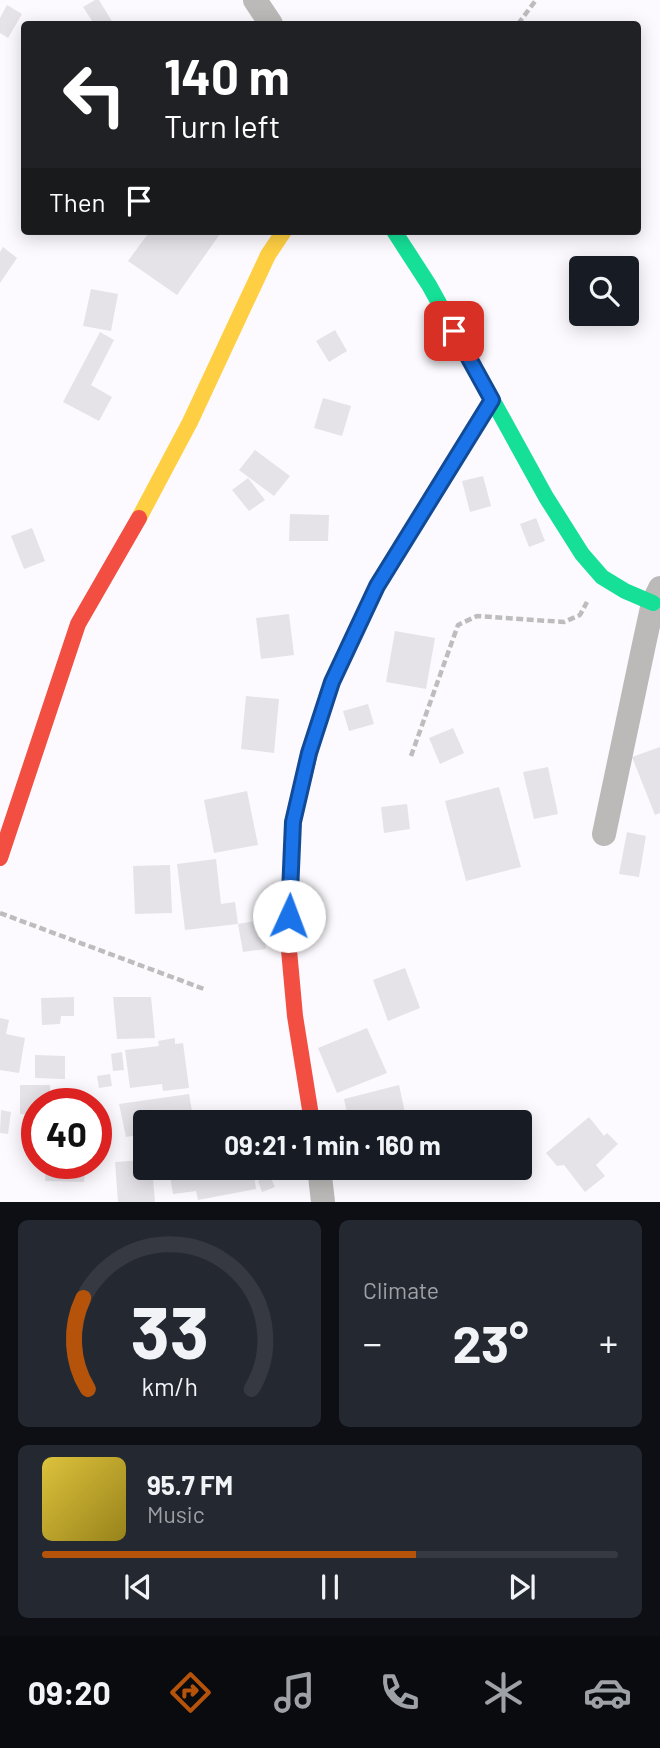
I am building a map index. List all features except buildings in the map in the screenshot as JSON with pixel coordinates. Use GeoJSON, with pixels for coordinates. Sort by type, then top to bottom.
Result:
{"type":"FeatureCollection","features":[{"type":"Feature","properties":{"kind":"street"},"geometry":{"type":"LineString","coordinates":[[256,0],[269,21]]}},
{"type":"Feature","properties":{"kind":"street"},"geometry":{"type":"LineString","coordinates":[[0,858],[78,624],[123,548],[190,422],[268,255],[281,235]]}},
{"type":"Feature","properties":{"kind":"street"},"geometry":{"type":"LineString","coordinates":[[397,235],[429,285],[582,554],[602,577],[625,591],[657,595],[604,834]]}},
{"type":"Feature","properties":{"kind":"street"},"geometry":{"type":"LineString","coordinates":[[310,1110],[295,1016],[288,939],[293,822],[309,753],[332,682],[377,586],[492,400]]}},
{"type":"Feature","properties":{"kind":"street"},"geometry":{"type":"LineString","coordinates":[[320,1180],[323,1202]]}},
{"type":"Feature","properties":{"kind":"path"},"geometry":{"type":"LineString","coordinates":[[519,21],[536,0]]}},
{"type":"Feature","properties":{"kind":"path"},"geometry":{"type":"LineString","coordinates":[[411,756],[458,625],[477,616],[564,622],[580,615],[602,577]]}},
{"type":"Feature","properties":{"kind":"path"},"geometry":{"type":"LineString","coordinates":[[0,913],[204,989]]}},
{"type":"Feature","properties":{"kind":"traffic: fast"},"geometry":{"type":"LineString","coordinates":[[397,235],[429,285],[546,497],[582,554],[602,577],[653,603]]}},
{"type":"Feature","properties":{"kind":"traffic: fast"},"geometry":{"type":"LineString","coordinates":[[313,740],[332,682],[377,586],[492,400]]}},
{"type":"Feature","properties":{"kind":"traffic: slow"},"geometry":{"type":"LineString","coordinates":[[139,518],[190,422],[268,255],[281,235]]}},
{"type":"Feature","properties":{"kind":"traffic: jam"},"geometry":{"type":"LineString","coordinates":[[0,858],[78,624],[139,518]]}},
{"type":"Feature","properties":{"kind":"traffic: jam"},"geometry":{"type":"LineString","coordinates":[[310,1110],[295,1016],[288,939],[293,822],[313,740]]}},
{"type":"Feature","properties":{"kind":"route"},"geometry":{"type":"LineString","coordinates":[[289,916],[293,822],[309,753],[332,682],[377,586],[492,400],[454,331]]}}]}
